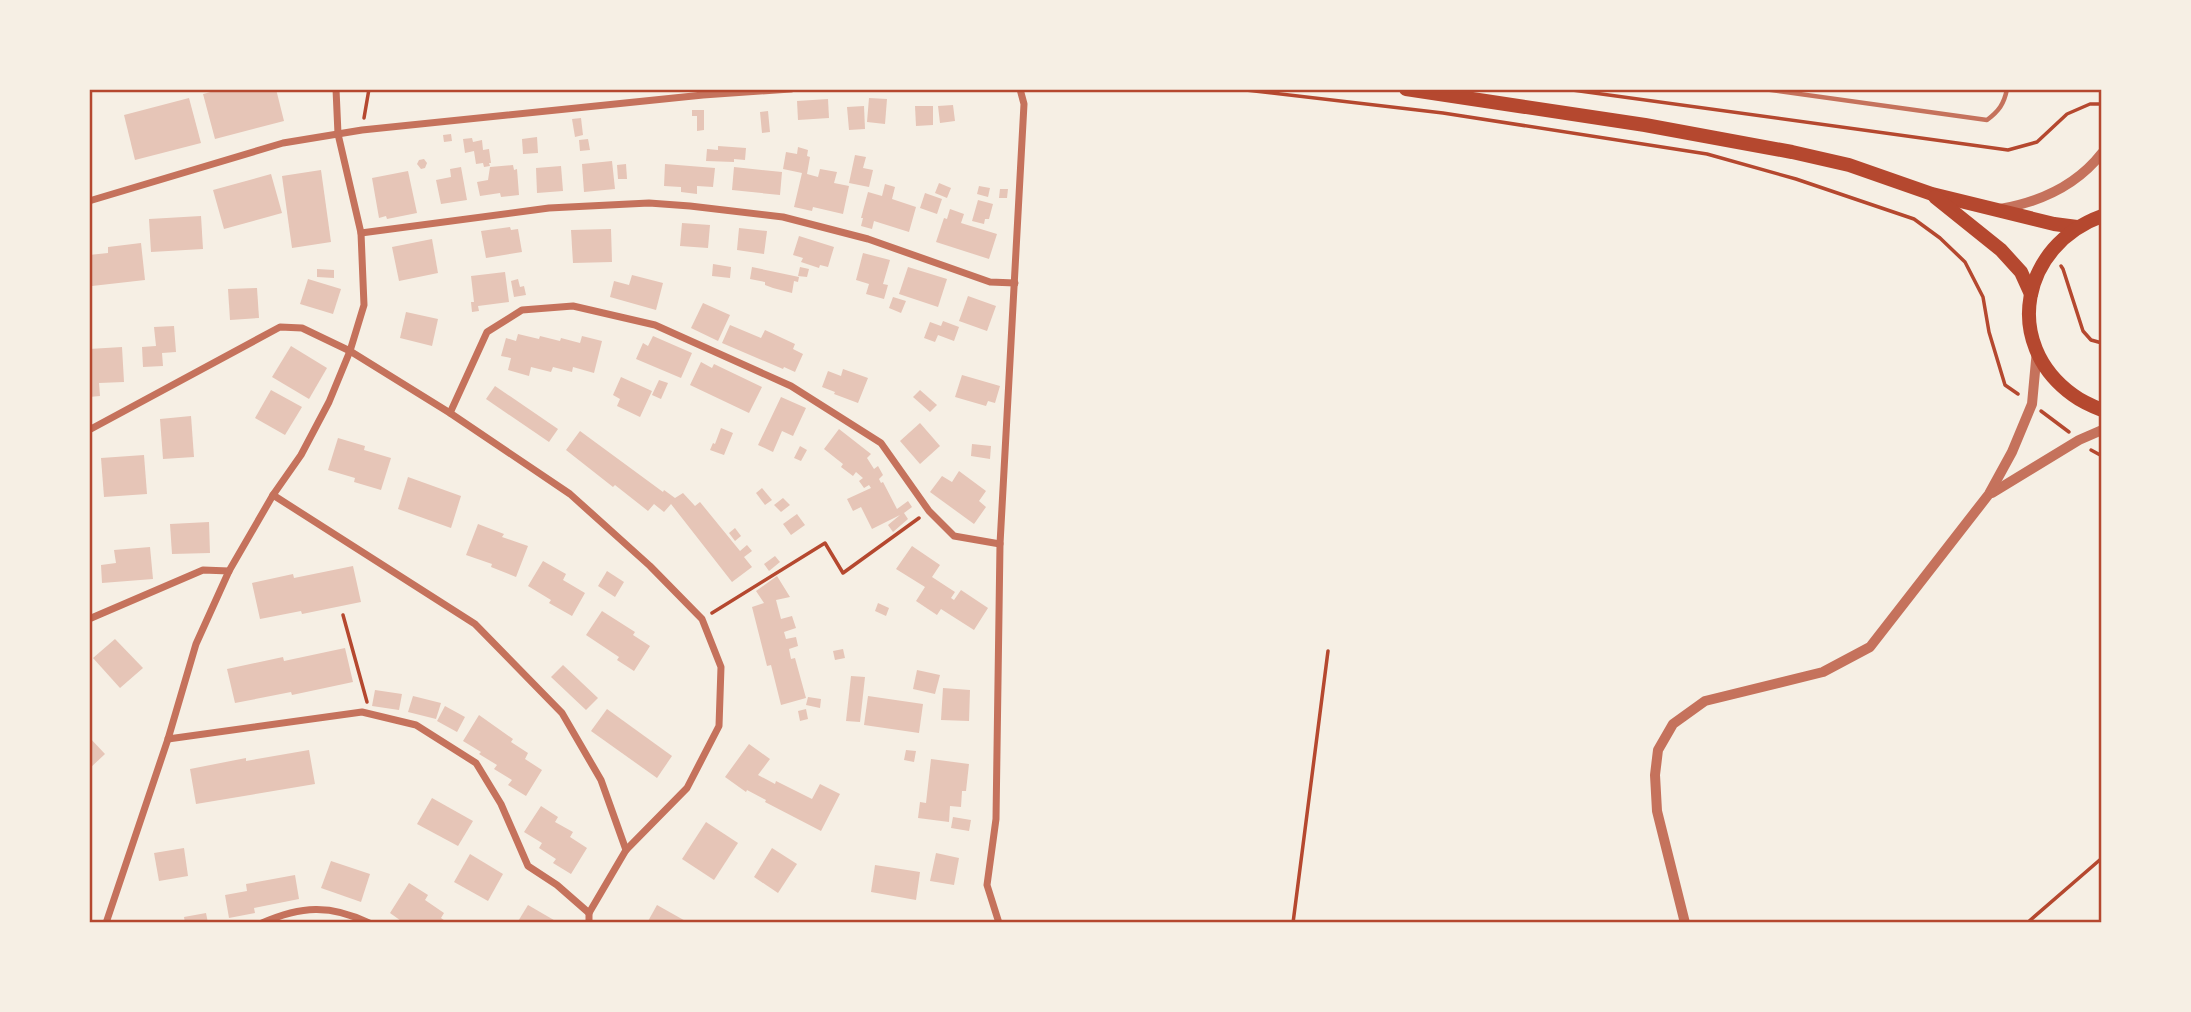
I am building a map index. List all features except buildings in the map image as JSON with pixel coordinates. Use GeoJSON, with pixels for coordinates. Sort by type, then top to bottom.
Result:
{"type":"FeatureCollection","features":[{"type":"Feature","properties":{"kind":"main road"},"geometry":{"type":"LineString","coordinates":[[1406,89],[1645,125],[1792,152],[1849,165],[1931,194],[2054,225],[2077,227]]}},
{"type":"Feature","properties":{"kind":"main road"},"geometry":{"type":"LineString","coordinates":[[1931,194],[2001,250],[2021,272],[2031,294]]}},
{"type":"Feature","properties":{"kind":"main road"},"geometry":{"type":"LineString","coordinates":[[2102,216],[2077,227],[2048,254],[2038,271],[2031,294],[2029,321],[2037,350],[2050,373],[2073,396],[2102,410]]}},
{"type":"Feature","properties":{"kind":"street"},"geometry":{"type":"LineString","coordinates":[[106,923],[168,739],[196,644],[229,571],[273,495],[301,455],[329,402],[350,351],[364,305],[361,233],[338,134],[336,89]]}},
{"type":"Feature","properties":{"kind":"street"},"geometry":{"type":"LineString","coordinates":[[89,201],[283,143],[362,130],[691,96],[791,89]]}},
{"type":"Feature","properties":{"kind":"street"},"geometry":{"type":"LineString","coordinates":[[999,923],[987,885],[996,819],[1000,544],[1024,104],[1020,89]]}},
{"type":"Feature","properties":{"kind":"street"},"geometry":{"type":"LineString","coordinates":[[1994,210],[2024,205],[2056,191],[2092,166],[2102,153]]}},
{"type":"Feature","properties":{"kind":"street"},"geometry":{"type":"LineString","coordinates":[[361,233],[549,208],[649,204],[690,206],[783,216],[868,239],[990,282],[1015,283]]}},
{"type":"Feature","properties":{"kind":"street"},"geometry":{"type":"LineString","coordinates":[[450,413],[487,332],[522,310],[573,306],[655,325],[792,386],[881,443],[929,511],[954,536],[1000,544]]}},
{"type":"Feature","properties":{"kind":"street"},"geometry":{"type":"LineString","coordinates":[[89,430],[280,327],[302,328],[350,351],[450,413],[570,494],[650,566],[702,619],[721,667],[719,726],[687,788],[626,850],[589,914],[589,923]]}},
{"type":"Feature","properties":{"kind":"street"},"geometry":{"type":"LineString","coordinates":[[1685,923],[1657,811],[1655,775],[1658,750],[1673,724],[1705,701],[1823,673],[1870,647],[1989,494],[2012,452],[2032,404],[2037,350]]}},
{"type":"Feature","properties":{"kind":"street"},"geometry":{"type":"LineString","coordinates":[[1989,494],[2079,440],[2102,430]]}},
{"type":"Feature","properties":{"kind":"street"},"geometry":{"type":"LineString","coordinates":[[273,495],[475,624],[562,713],[601,780],[626,850]]}},
{"type":"Feature","properties":{"kind":"street"},"geometry":{"type":"LineString","coordinates":[[89,619],[203,570],[229,571]]}},
{"type":"Feature","properties":{"kind":"street"},"geometry":{"type":"LineString","coordinates":[[168,739],[362,712],[416,725],[477,763],[502,804],[528,866],[557,885],[589,914]]}},
{"type":"Feature","properties":{"kind":"street"},"geometry":{"type":"LineString","coordinates":[[262,923],[286,912],[329,908],[369,923]]}},
{"type":"Feature","properties":{"kind":"lane"},"geometry":{"type":"LineString","coordinates":[[1763,89],[1987,120],[1998,112],[2005,100],[2007,89]]}},
{"type":"Feature","properties":{"kind":"path"},"geometry":{"type":"LineString","coordinates":[[362,130],[369,89]]}},
{"type":"Feature","properties":{"kind":"path"},"geometry":{"type":"LineString","coordinates":[[1237,89],[1443,113],[1707,154],[1796,179],[1914,219],[1940,238],[1965,262],[1983,297],[1989,332],[2005,385],[2102,456]]}},
{"type":"Feature","properties":{"kind":"path"},"geometry":{"type":"LineString","coordinates":[[1565,89],[2008,150],[2037,142],[2067,114],[2090,104],[2102,104]]}},
{"type":"Feature","properties":{"kind":"path"},"geometry":{"type":"LineString","coordinates":[[2048,254],[2063,268],[2083,331],[2091,340],[2102,343]]}},
{"type":"Feature","properties":{"kind":"path"},"geometry":{"type":"LineString","coordinates":[[702,619],[825,543],[843,573],[929,511]]}},
{"type":"Feature","properties":{"kind":"path"},"geometry":{"type":"LineString","coordinates":[[343,615],[370,714]]}},
{"type":"Feature","properties":{"kind":"path"},"geometry":{"type":"LineString","coordinates":[[1293,923],[1328,651]]}},
{"type":"Feature","properties":{"kind":"path"},"geometry":{"type":"LineString","coordinates":[[2027,923],[2102,858]]}}]}
